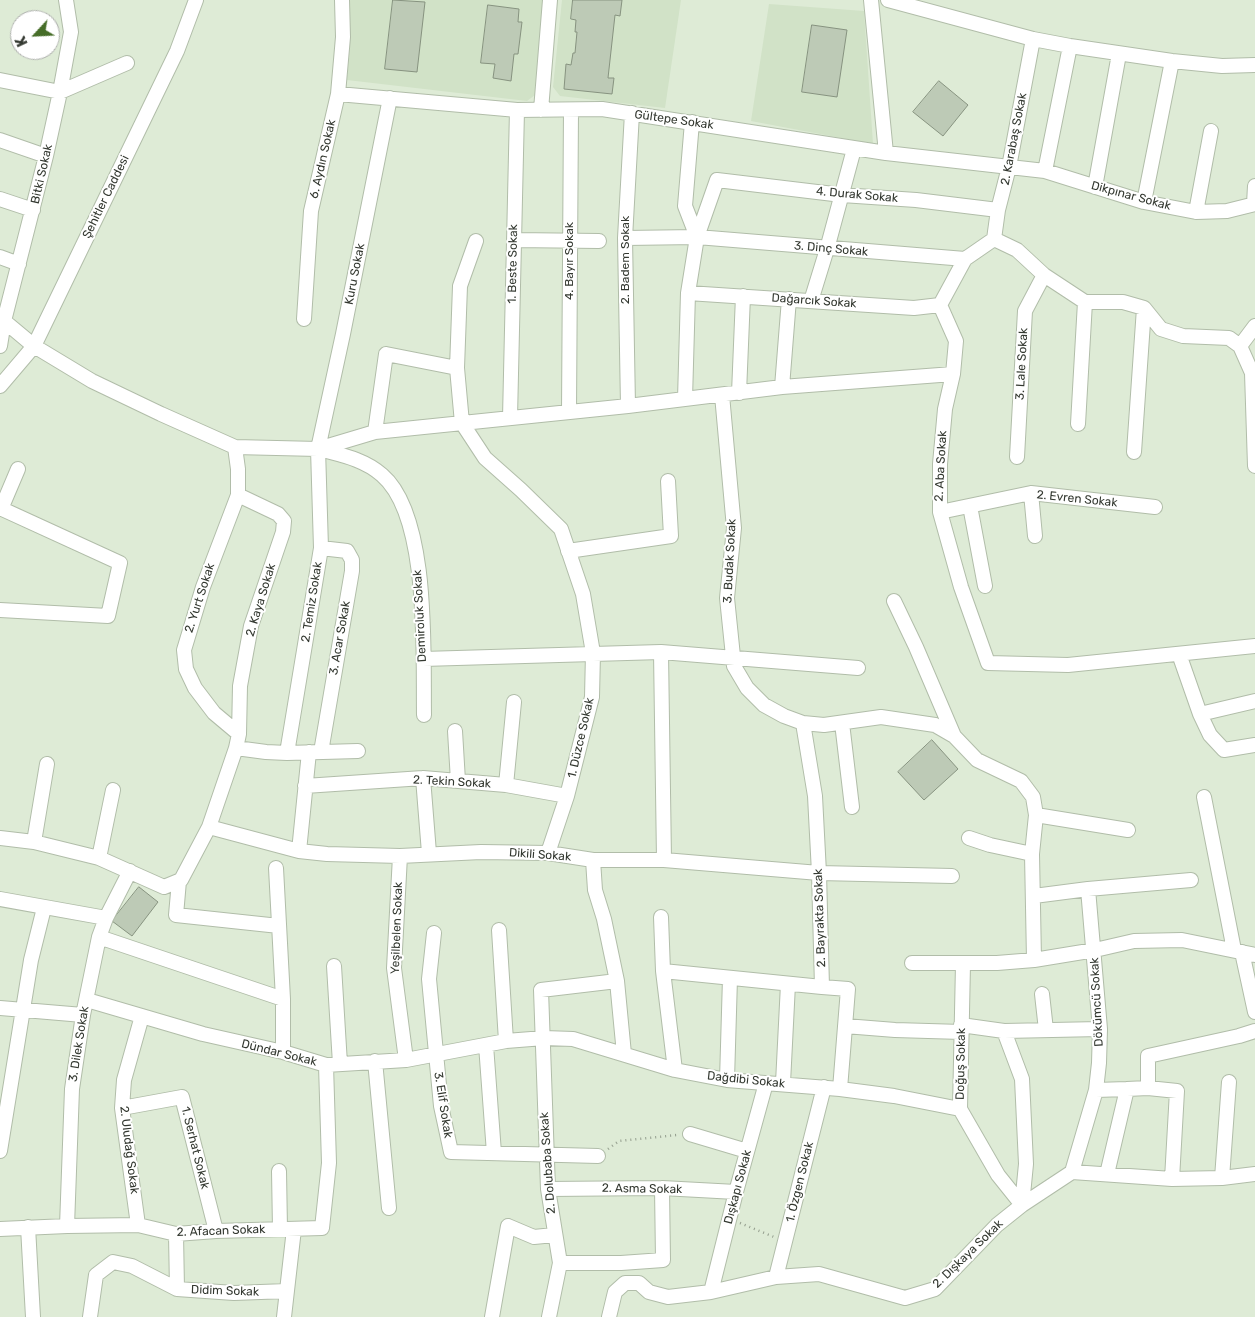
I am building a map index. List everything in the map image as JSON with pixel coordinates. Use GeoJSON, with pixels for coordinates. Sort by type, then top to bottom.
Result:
{"type":"FeatureCollection","features":[{"type":"Feature","properties":{"kind":"street","name":"Bitki Sokak"},"geometry":{"type":"LineString","coordinates":[[0,346],[4,312],[33,210],[60,92],[71,32],[66,0]]}},
{"type":"Feature","properties":{"kind":"street","name":"Şehitler Caddesi"},"geometry":{"type":"LineString","coordinates":[[0,386],[34,346],[177,51],[196,0]]}},
{"type":"Feature","properties":{"kind":"street","name":"6. Aydın Sokak"},"geometry":{"type":"LineString","coordinates":[[304,319],[311,211],[338,94],[343,37],[342,0]]}},
{"type":"Feature","properties":{"kind":"street"},"geometry":{"type":"LineString","coordinates":[[541,110],[550,0]]}},
{"type":"Feature","properties":{"kind":"street"},"geometry":{"type":"LineString","coordinates":[[871,0],[886,153]]}},
{"type":"Feature","properties":{"kind":"street"},"geometry":{"type":"LineString","coordinates":[[888,0],[1033,39],[1070,46],[1172,61],[1222,66],[1255,65]]}},
{"type":"Feature","properties":{"kind":"street","name":"2. Karabaş Sokak"},"geometry":{"type":"LineString","coordinates":[[994,238],[1033,39]]}},
{"type":"Feature","properties":{"kind":"street"},"geometry":{"type":"LineString","coordinates":[[1045,170],[1070,46]]}},
{"type":"Feature","properties":{"kind":"street"},"geometry":{"type":"LineString","coordinates":[[1095,187],[1119,54]]}},
{"type":"Feature","properties":{"kind":"street"},"geometry":{"type":"LineString","coordinates":[[1144,202],[1172,61]]}},
{"type":"Feature","properties":{"kind":"street"},"geometry":{"type":"LineString","coordinates":[[0,80],[60,92],[127,63]]}},
{"type":"Feature","properties":{"kind":"street","name":"Gültepe Sokak"},"geometry":{"type":"LineString","coordinates":[[338,94],[517,110],[602,109],[854,149],[1009,167]]}},
{"type":"Feature","properties":{"kind":"street","name":"Kuru Sokak"},"geometry":{"type":"LineString","coordinates":[[318,449],[390,98]]}},
{"type":"Feature","properties":{"kind":"street","name":"1. Beste Sokak"},"geometry":{"type":"LineString","coordinates":[[510,418],[517,110]]}},
{"type":"Feature","properties":{"kind":"street","name":"4. Bayır Sokak"},"geometry":{"type":"LineString","coordinates":[[569,412],[571,110]]}},
{"type":"Feature","properties":{"kind":"street","name":"2. Badem Sokak"},"geometry":{"type":"LineString","coordinates":[[628,406],[625,238],[632,113]]}},
{"type":"Feature","properties":{"kind":"street"},"geometry":{"type":"LineString","coordinates":[[685,399],[688,293],[697,237],[685,206],[692,122]]}},
{"type":"Feature","properties":{"kind":"street"},"geometry":{"type":"LineString","coordinates":[[1196,212],[1211,131]]}},
{"type":"Feature","properties":{"kind":"street"},"geometry":{"type":"LineString","coordinates":[[0,140],[46,156]]}},
{"type":"Feature","properties":{"kind":"street"},"geometry":{"type":"LineString","coordinates":[[811,301],[828,249],[854,149]]}},
{"type":"Feature","properties":{"kind":"street","name":"Dikpınar Sokak"},"geometry":{"type":"LineString","coordinates":[[1009,167],[1045,170],[1144,202],[1196,212],[1227,211],[1254,204]]}},
{"type":"Feature","properties":{"kind":"street","name":"4. Durak Sokak"},"geometry":{"type":"LineString","coordinates":[[697,237],[717,180],[842,195],[916,200],[998,210]]}},
{"type":"Feature","properties":{"kind":"street"},"geometry":{"type":"LineString","coordinates":[[1254,204],[1255,186]]}},
{"type":"Feature","properties":{"kind":"street"},"geometry":{"type":"LineString","coordinates":[[0,199],[33,210]]}},
{"type":"Feature","properties":{"kind":"street","name":"3. Dinç Sokak"},"geometry":{"type":"LineString","coordinates":[[625,238],[697,237],[965,259]]}},
{"type":"Feature","properties":{"kind":"street"},"geometry":{"type":"LineString","coordinates":[[940,305],[965,259],[994,238],[1017,250],[1044,275],[1085,302],[1123,302],[1144,308],[1161,329],[1183,336],[1229,338],[1240,346],[1253,375],[1255,466]]}},
{"type":"Feature","properties":{"kind":"street"},"geometry":{"type":"LineString","coordinates":[[514,240],[599,241]]}},
{"type":"Feature","properties":{"kind":"street"},"geometry":{"type":"LineString","coordinates":[[462,423],[457,368],[460,286],[476,241]]}},
{"type":"Feature","properties":{"kind":"street"},"geometry":{"type":"LineString","coordinates":[[0,257],[19,264]]}},
{"type":"Feature","properties":{"kind":"street","name":"3. Lale Sokak"},"geometry":{"type":"LineString","coordinates":[[1017,457],[1025,311],[1044,275]]}},
{"type":"Feature","properties":{"kind":"street","name":"Dağarcık Sokak"},"geometry":{"type":"LineString","coordinates":[[688,293],[914,308],[940,305]]}},
{"type":"Feature","properties":{"kind":"street"},"geometry":{"type":"LineString","coordinates":[[739,393],[743,296]]}},
{"type":"Feature","properties":{"kind":"street"},"geometry":{"type":"LineString","coordinates":[[782,387],[789,299]]}},
{"type":"Feature","properties":{"kind":"street"},"geometry":{"type":"LineString","coordinates":[[1078,424],[1085,302]]}},
{"type":"Feature","properties":{"kind":"street","name":"2. Aba Sokak"},"geometry":{"type":"LineString","coordinates":[[940,305],[956,341],[953,374],[945,409],[940,464],[940,512],[961,587],[988,664],[1068,665],[1179,654]]}},
{"type":"Feature","properties":{"kind":"street"},"geometry":{"type":"LineString","coordinates":[[1134,452],[1144,308]]}},
{"type":"Feature","properties":{"kind":"street"},"geometry":{"type":"LineString","coordinates":[[4,312],[34,346],[92,381],[235,447],[318,449],[375,432],[628,406],[782,387],[953,374]]}},
{"type":"Feature","properties":{"kind":"street"},"geometry":{"type":"LineString","coordinates":[[1240,346],[1255,326]]}},
{"type":"Feature","properties":{"kind":"street"},"geometry":{"type":"LineString","coordinates":[[375,432],[386,354],[457,368]]}},
{"type":"Feature","properties":{"kind":"street","name":"3. Budak Sokak"},"geometry":{"type":"LineString","coordinates":[[722,395],[734,528],[727,598],[734,662]]}},
{"type":"Feature","properties":{"kind":"street","name":"1. Düzce Sokak"},"geometry":{"type":"LineString","coordinates":[[462,423],[485,458],[561,529],[583,594],[593,653],[592,698],[567,796],[548,853]]}},
{"type":"Feature","properties":{"kind":"street","name":"2. Yurt Sokak"},"geometry":{"type":"LineString","coordinates":[[235,447],[238,469],[238,495],[203,587],[184,650],[186,669],[195,688],[214,713],[239,734]]}},
{"type":"Feature","properties":{"kind":"street","name":"2. Temiz Sokak"},"geometry":{"type":"LineString","coordinates":[[287,753],[321,548],[318,449]]}},
{"type":"Feature","properties":{"kind":"street","name":"Demiroluk Sokak"},"geometry":{"type":"LineString","coordinates":[[318,449],[354,458],[383,475],[399,497],[414,538],[422,590],[424,715]]}},
{"type":"Feature","properties":{"kind":"street"},"geometry":{"type":"LineString","coordinates":[[0,610],[108,616],[120,563],[0,508],[18,469]]}},
{"type":"Feature","properties":{"kind":"street"},"geometry":{"type":"LineString","coordinates":[[568,551],[671,536],[668,481]]}},
{"type":"Feature","properties":{"kind":"street"},"geometry":{"type":"LineString","coordinates":[[1031,494],[1035,536]]}},
{"type":"Feature","properties":{"kind":"street","name":"2. Evren Sokak"},"geometry":{"type":"LineString","coordinates":[[940,512],[1031,494],[1155,507]]}},
{"type":"Feature","properties":{"kind":"street","name":"2. Kaya Sokak"},"geometry":{"type":"LineString","coordinates":[[238,495],[278,514],[284,521],[283,532],[251,626],[240,686],[239,734]]}},
{"type":"Feature","properties":{"kind":"street"},"geometry":{"type":"LineString","coordinates":[[970,506],[985,586]]}},
{"type":"Feature","properties":{"kind":"street","name":"3. Acar Sokak"},"geometry":{"type":"LineString","coordinates":[[315,752],[352,572],[352,560],[347,550],[321,548]]}},
{"type":"Feature","properties":{"kind":"street"},"geometry":{"type":"LineString","coordinates":[[894,601],[954,736]]}},
{"type":"Feature","properties":{"kind":"street"},"geometry":{"type":"LineString","coordinates":[[1255,646],[1179,654],[1200,714],[1210,735],[1224,750],[1255,745]]}},
{"type":"Feature","properties":{"kind":"street"},"geometry":{"type":"LineString","coordinates":[[661,652],[664,860]]}},
{"type":"Feature","properties":{"kind":"street"},"geometry":{"type":"LineString","coordinates":[[423,658],[661,652],[734,662],[858,668]]}},
{"type":"Feature","properties":{"kind":"street"},"geometry":{"type":"LineString","coordinates":[[734,662],[747,688],[764,705],[784,716],[803,723],[824,725],[881,717],[935,725],[954,736],[977,760],[1020,781],[1033,797],[1036,815],[1032,854],[1034,960]]}},
{"type":"Feature","properties":{"kind":"street"},"geometry":{"type":"LineString","coordinates":[[1200,714],[1255,701]]}},
{"type":"Feature","properties":{"kind":"street"},"geometry":{"type":"LineString","coordinates":[[506,785],[514,702]]}},
{"type":"Feature","properties":{"kind":"street","name":"2. Bayrakta Sokak"},"geometry":{"type":"LineString","coordinates":[[803,723],[815,796],[822,987]]}},
{"type":"Feature","properties":{"kind":"street"},"geometry":{"type":"LineString","coordinates":[[842,723],[852,807]]}},
{"type":"Feature","properties":{"kind":"street"},"geometry":{"type":"LineString","coordinates":[[455,731],[458,781]]}},
{"type":"Feature","properties":{"kind":"street"},"geometry":{"type":"LineString","coordinates":[[0,838],[34,842],[98,858],[164,887],[182,880],[210,827],[239,734]]}},
{"type":"Feature","properties":{"kind":"street"},"geometry":{"type":"LineString","coordinates":[[236,748],[287,753],[358,751]]}},
{"type":"Feature","properties":{"kind":"street"},"geometry":{"type":"LineString","coordinates":[[299,851],[305,786],[315,752]]}},
{"type":"Feature","properties":{"kind":"street"},"geometry":{"type":"LineString","coordinates":[[34,842],[47,764]]}},
{"type":"Feature","properties":{"kind":"street"},"geometry":{"type":"LineString","coordinates":[[423,778],[429,853]]}},
{"type":"Feature","properties":{"kind":"street","name":"2. Tekin Sokak"},"geometry":{"type":"LineString","coordinates":[[305,786],[423,778],[506,785],[567,796]]}},
{"type":"Feature","properties":{"kind":"street"},"geometry":{"type":"LineString","coordinates":[[98,858],[113,790]]}},
{"type":"Feature","properties":{"kind":"street"},"geometry":{"type":"LineString","coordinates":[[1204,797],[1244,952],[1255,1012]]}},
{"type":"Feature","properties":{"kind":"street"},"geometry":{"type":"LineString","coordinates":[[1036,815],[1128,830]]}},
{"type":"Feature","properties":{"kind":"street","name":"Dikili Sokak"},"geometry":{"type":"LineString","coordinates":[[210,827],[299,851],[327,854],[400,856],[429,853],[548,853],[592,860],[664,860],[819,873],[952,876]]}},
{"type":"Feature","properties":{"kind":"street"},"geometry":{"type":"LineString","coordinates":[[968,838],[1032,854]]}},
{"type":"Feature","properties":{"kind":"street","name":"Yeşilbelen Sokak"},"geometry":{"type":"LineString","coordinates":[[400,856],[394,968],[406,1060]]}},
{"type":"Feature","properties":{"kind":"street"},"geometry":{"type":"LineString","coordinates":[[592,860],[595,890],[604,919],[617,981],[624,1054]]}},
{"type":"Feature","properties":{"kind":"street"},"geometry":{"type":"LineString","coordinates":[[276,868],[283,999],[283,1052]]}},
{"type":"Feature","properties":{"kind":"street","name":"3. Dilek Sokak"},"geometry":{"type":"LineString","coordinates":[[67,1226],[72,1089],[83,1015],[99,937],[106,918],[130,871]]}},
{"type":"Feature","properties":{"kind":"street"},"geometry":{"type":"LineString","coordinates":[[1034,896],[1191,880]]}},
{"type":"Feature","properties":{"kind":"street"},"geometry":{"type":"LineString","coordinates":[[179,881],[176,915],[279,926]]}},
{"type":"Feature","properties":{"kind":"street","name":"Dökümcü Sokak"},"geometry":{"type":"LineString","coordinates":[[1072,1172],[1096,1090],[1100,1029],[1095,950],[1088,889]]}},
{"type":"Feature","properties":{"kind":"street"},"geometry":{"type":"LineString","coordinates":[[0,899],[106,918]]}},
{"type":"Feature","properties":{"kind":"street"},"geometry":{"type":"LineString","coordinates":[[0,1151],[4,1096],[24,1010],[32,960],[44,908]]}},
{"type":"Feature","properties":{"kind":"street"},"geometry":{"type":"LineString","coordinates":[[661,917],[663,970],[675,1070]]}},
{"type":"Feature","properties":{"kind":"street"},"geometry":{"type":"LineString","coordinates":[[499,930],[506,1041]]}},
{"type":"Feature","properties":{"kind":"street"},"geometry":{"type":"LineString","coordinates":[[434,933],[429,979],[436,1053]]}},
{"type":"Feature","properties":{"kind":"street"},"geometry":{"type":"LineString","coordinates":[[99,937],[283,999]]}},
{"type":"Feature","properties":{"kind":"street"},"geometry":{"type":"LineString","coordinates":[[912,963],[963,964],[1034,960],[1095,950],[1134,941],[1182,940],[1244,952]]}},
{"type":"Feature","properties":{"kind":"street","name":"Doğuş Sokak"},"geometry":{"type":"LineString","coordinates":[[963,964],[960,1109],[998,1175],[1022,1205]]}},
{"type":"Feature","properties":{"kind":"street"},"geometry":{"type":"LineString","coordinates":[[333,1064],[334,966]]}},
{"type":"Feature","properties":{"kind":"street"},"geometry":{"type":"LineString","coordinates":[[663,970],[848,989],[840,1089]]}},
{"type":"Feature","properties":{"kind":"street"},"geometry":{"type":"LineString","coordinates":[[727,1080],[730,978]]}},
{"type":"Feature","properties":{"kind":"street","name":"2. Dolubaba Sokak"},"geometry":{"type":"LineString","coordinates":[[549,1317],[560,1263],[548,1189],[541,990],[617,981]]}},
{"type":"Feature","properties":{"kind":"street"},"geometry":{"type":"LineString","coordinates":[[783,1084],[788,984]]}},
{"type":"Feature","properties":{"kind":"street"},"geometry":{"type":"LineString","coordinates":[[1042,994],[1046,1030]]}},
{"type":"Feature","properties":{"kind":"street","name":"Dündar Sokak"},"geometry":{"type":"LineString","coordinates":[[87,1000],[203,1034],[333,1064],[406,1060],[506,1041]]}},
{"type":"Feature","properties":{"kind":"street"},"geometry":{"type":"LineString","coordinates":[[0,1008],[83,1015]]}},
{"type":"Feature","properties":{"kind":"street","name":"2. Uludağ Sokak"},"geometry":{"type":"LineString","coordinates":[[138,1225],[122,1108],[124,1080],[142,1016]]}},
{"type":"Feature","properties":{"kind":"street"},"geometry":{"type":"LineString","coordinates":[[845,1026],[895,1030],[1100,1029]]}},
{"type":"Feature","properties":{"kind":"street"},"geometry":{"type":"LineString","coordinates":[[1004,1030],[1022,1080],[1026,1164],[1022,1205]]}},
{"type":"Feature","properties":{"kind":"street"},"geometry":{"type":"LineString","coordinates":[[1148,1088],[1148,1056],[1255,1031]]}},
{"type":"Feature","properties":{"kind":"street","name":"Dağdibi Sokak"},"geometry":{"type":"LineString","coordinates":[[506,1041],[544,1038],[573,1039],[675,1070],[727,1080],[824,1087],[894,1096],[960,1109]]}},
{"type":"Feature","properties":{"kind":"street"},"geometry":{"type":"LineString","coordinates":[[486,1045],[494,1153]]}},
{"type":"Feature","properties":{"kind":"street","name":"3. Elif Sokak"},"geometry":{"type":"LineString","coordinates":[[436,1053],[441,1106],[451,1152],[598,1156]]}},
{"type":"Feature","properties":{"kind":"street"},"geometry":{"type":"LineString","coordinates":[[375,1061],[390,1208]]}},
{"type":"Feature","properties":{"kind":"street","name":"2. Afacan Sokak"},"geometry":{"type":"LineString","coordinates":[[0,1229],[138,1225],[176,1234],[322,1228],[329,1164],[333,1064]]}},
{"type":"Feature","properties":{"kind":"street"},"geometry":{"type":"LineString","coordinates":[[1222,1178],[1229,1082]]}},
{"type":"Feature","properties":{"kind":"street","name":"Dışkapı Sokak"},"geometry":{"type":"LineString","coordinates":[[712,1292],[736,1192],[766,1083]]}},
{"type":"Feature","properties":{"kind":"street","name":"1. Özgen Sokak"},"geometry":{"type":"LineString","coordinates":[[776,1277],[824,1087]]}},
{"type":"Feature","properties":{"kind":"street"},"geometry":{"type":"LineString","coordinates":[[1096,1090],[1148,1088],[1177,1091],[1172,1179]]}},
{"type":"Feature","properties":{"kind":"street"},"geometry":{"type":"LineString","coordinates":[[1106,1174],[1127,1089]]}},
{"type":"Feature","properties":{"kind":"street","name":"1. Serhat Sokak"},"geometry":{"type":"LineString","coordinates":[[122,1108],[182,1097],[216,1231]]}},
{"type":"Feature","properties":{"kind":"street"},"geometry":{"type":"LineString","coordinates":[[690,1134],[747,1151]]}},
{"type":"Feature","properties":{"kind":"street"},"geometry":{"type":"LineString","coordinates":[[279,1171],[287,1229],[287,1291],[284,1317]]}},
{"type":"Feature","properties":{"kind":"street"},"geometry":{"type":"LineString","coordinates":[[1072,1172],[1172,1179],[1222,1178],[1255,1174]]}},
{"type":"Feature","properties":{"kind":"street","name":"2. Dışkaya Sokak"},"geometry":{"type":"LineString","coordinates":[[625,1283],[639,1283],[649,1292],[668,1297],[712,1292],[776,1277],[819,1274],[905,1298],[935,1289],[997,1225],[1022,1205],[1072,1172]]}},
{"type":"Feature","properties":{"kind":"street"},"geometry":{"type":"LineString","coordinates":[[560,1263],[621,1263],[663,1260],[662,1188]]}},
{"type":"Feature","properties":{"kind":"street","name":"2. Asma Sokak"},"geometry":{"type":"LineString","coordinates":[[548,1189],[662,1188],[736,1192]]}},
{"type":"Feature","properties":{"kind":"street"},"geometry":{"type":"LineString","coordinates":[[492,1317],[508,1226],[534,1237],[554,1235]]}},
{"type":"Feature","properties":{"kind":"street"},"geometry":{"type":"LineString","coordinates":[[28,1227],[33,1317]]}},
{"type":"Feature","properties":{"kind":"street"},"geometry":{"type":"LineString","coordinates":[[176,1234],[177,1289]]}},
{"type":"Feature","properties":{"kind":"street","name":"Didim Sokak"},"geometry":{"type":"LineString","coordinates":[[90,1317],[96,1275],[113,1262],[132,1266],[177,1289],[234,1293],[287,1291]]}},
{"type":"Feature","properties":{"kind":"street"},"geometry":{"type":"LineString","coordinates":[[609,1317],[615,1292],[625,1283],[621,1263]]}},
{"type":"Feature","properties":{"kind":"path"},"geometry":{"type":"LineString","coordinates":[[598,1156],[619,1141],[690,1134]]}},
{"type":"Feature","properties":{"kind":"path"},"geometry":{"type":"LineString","coordinates":[[730,1218],[785,1241]]}},
{"type":"Feature","properties":{"kind":"shaded area"},"geometry":{"type":"Polygon","coordinates":[[[348,0],[543,0],[535,95],[527,101],[347,80],[350,49],[348,0]]]}},
{"type":"Feature","properties":{"kind":"shaded area"},"geometry":{"type":"Polygon","coordinates":[[[562,0],[681,0],[665,108],[560,96],[553,87],[562,0]]]}},
{"type":"Feature","properties":{"kind":"shaded area"},"geometry":{"type":"Polygon","coordinates":[[[769,4],[864,11],[873,144],[751,121],[769,4]]]}},
{"type":"Feature","properties":{"kind":"building"},"geometry":{"type":"Polygon","coordinates":[[[393,0],[425,2],[417,72],[385,69],[393,0]]]}},
{"type":"Feature","properties":{"kind":"building"},"geometry":{"type":"Polygon","coordinates":[[[573,0],[622,0],[620,16],[615,15],[608,78],[614,78],[612,94],[564,89],[566,64],[571,65],[573,53],[575,53],[577,32],[575,32],[576,20],[571,19],[573,0]]]}},
{"type":"Feature","properties":{"kind":"building"},"geometry":{"type":"Polygon","coordinates":[[[488,5],[519,9],[518,22],[522,22],[518,54],[514,54],[511,81],[493,78],[495,64],[481,63],[488,5]]]}},
{"type":"Feature","properties":{"kind":"building"},"geometry":{"type":"Polygon","coordinates":[[[812,25],[847,30],[837,97],[802,92],[812,25]]]}},
{"type":"Feature","properties":{"kind":"building"},"geometry":{"type":"Polygon","coordinates":[[[939,81],[968,105],[943,136],[913,112],[939,81]]]}},
{"type":"Feature","properties":{"kind":"building"},"geometry":{"type":"Polygon","coordinates":[[[932,740],[958,769],[924,800],[898,772],[932,740]]]}},
{"type":"Feature","properties":{"kind":"building"},"geometry":{"type":"Polygon","coordinates":[[[139,887],[158,902],[132,936],[112,921],[139,887]]]}}]}
